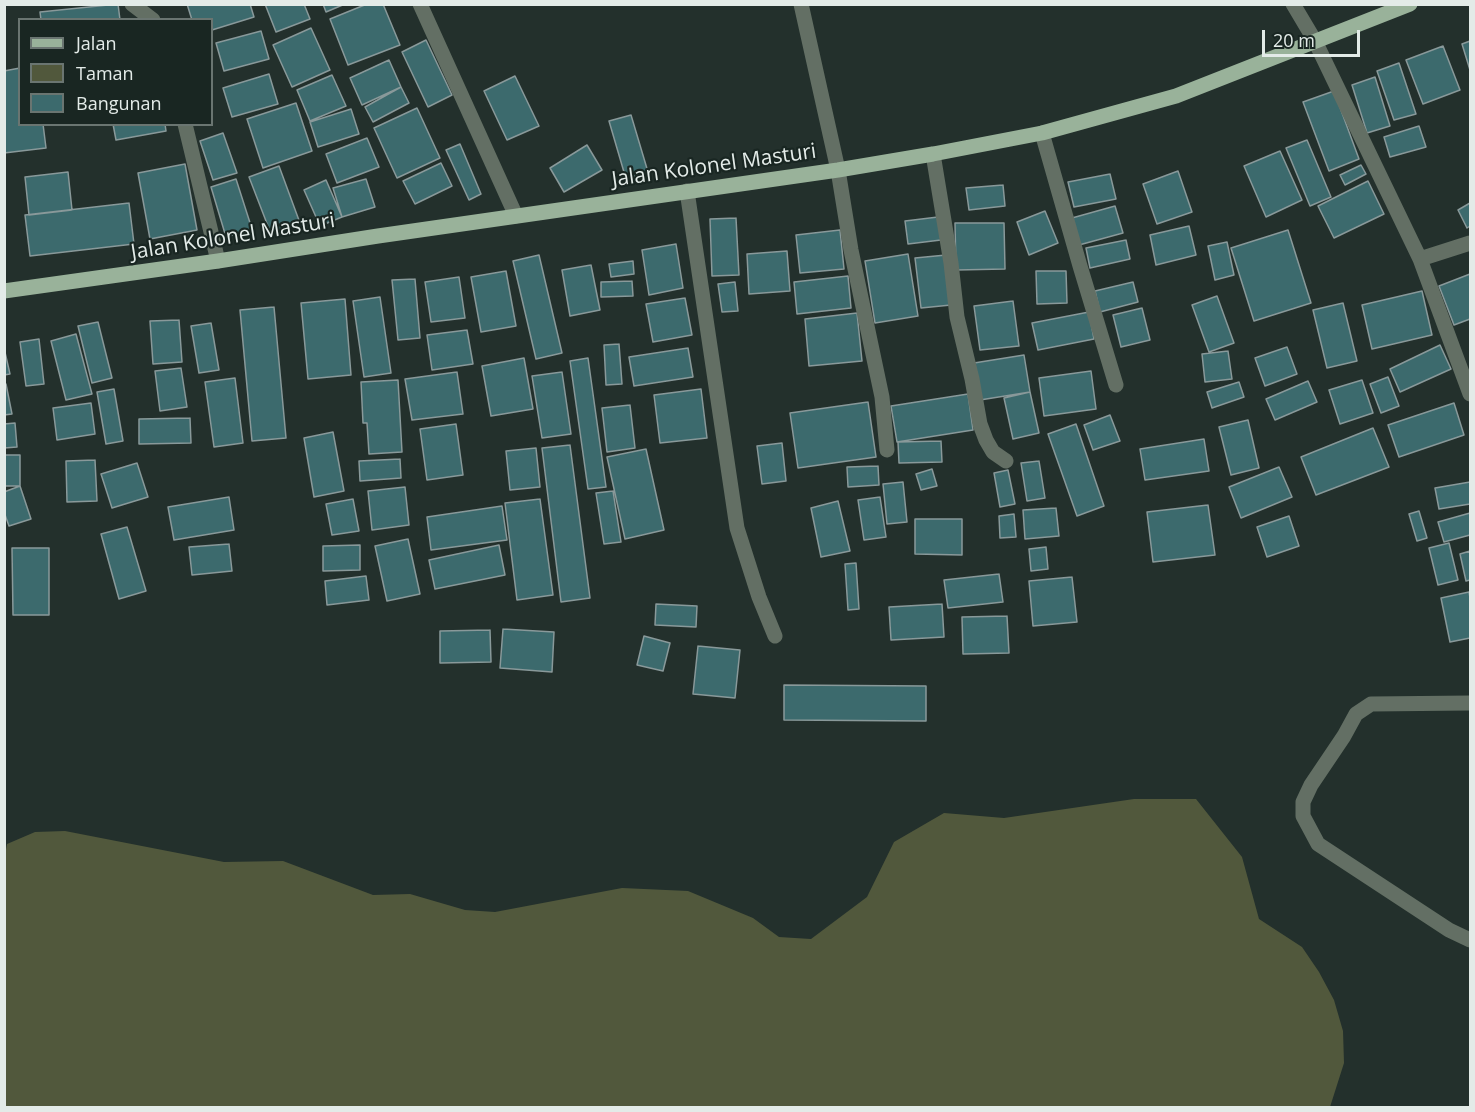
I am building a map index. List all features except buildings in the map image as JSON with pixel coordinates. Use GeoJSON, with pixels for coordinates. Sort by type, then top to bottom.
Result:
{"type":"FeatureCollection","features":[{"type":"Feature","properties":{"kind":"main road","name":"Jalan Kolonel Masturi"},"geometry":{"type":"LineString","coordinates":[[4,291],[837,170],[1042,133],[1176,96],[1410,4]]}},
{"type":"Feature","properties":{"kind":"street"},"geometry":{"type":"LineString","coordinates":[[132,4],[150,18]]}},
{"type":"Feature","properties":{"kind":"street"},"geometry":{"type":"LineString","coordinates":[[420,4],[516,216]]}},
{"type":"Feature","properties":{"kind":"street"},"geometry":{"type":"LineString","coordinates":[[801,4],[882,397],[887,450]]}},
{"type":"Feature","properties":{"kind":"street"},"geometry":{"type":"LineString","coordinates":[[1293,4],[1315,41],[1420,259],[1470,394]]}},
{"type":"Feature","properties":{"kind":"street"},"geometry":{"type":"LineString","coordinates":[[185,126],[218,261]]}},
{"type":"Feature","properties":{"kind":"street"},"geometry":{"type":"LineString","coordinates":[[1042,133],[1116,385]]}},
{"type":"Feature","properties":{"kind":"street"},"geometry":{"type":"LineString","coordinates":[[933,154],[957,317],[980,424],[993,452],[1006,461]]}},
{"type":"Feature","properties":{"kind":"street"},"geometry":{"type":"LineString","coordinates":[[687,191],[737,528],[759,597],[775,636]]}},
{"type":"Feature","properties":{"kind":"street"},"geometry":{"type":"LineString","coordinates":[[1420,259],[1470,243]]}},
{"type":"Feature","properties":{"kind":"street"},"geometry":{"type":"LineString","coordinates":[[1470,703],[1371,704],[1356,714],[1311,785],[1304,802],[1303,816],[1318,844],[1449,930],[1470,940]]}},
{"type":"Feature","properties":{"kind":"green space"},"geometry":{"type":"Polygon","coordinates":[[[1134,799],[1196,799],[1242,857],[1259,919],[1302,947],[1319,972],[1334,1000],[1343,1031],[1344,1063],[1330,1107],[5,1107],[5,855],[7,844],[35,832],[65,831],[224,862],[283,861],[373,895],[410,894],[465,910],[495,912],[622,888],[688,891],[753,918],[779,937],[811,939],[867,897],[894,842],[944,813],[1004,818],[1134,799]]]}}]}
